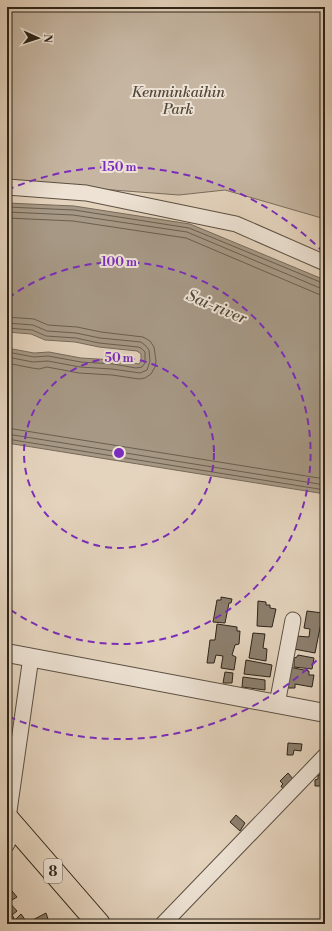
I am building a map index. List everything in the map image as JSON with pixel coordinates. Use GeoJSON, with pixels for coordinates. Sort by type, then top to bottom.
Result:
{"type":"FeatureCollection","features":[{"type":"Feature","properties":{"kind":"main road","name":"8"},"geometry":{"type":"LineString","coordinates":[[9,826],[99,924]]}},
{"type":"Feature","properties":{"kind":"street"},"geometry":{"type":"LineString","coordinates":[[7,187],[86,193],[236,224],[325,263]]}},
{"type":"Feature","properties":{"kind":"street"},"geometry":{"type":"LineString","coordinates":[[277,704],[293,620]]}},
{"type":"Feature","properties":{"kind":"street"},"geometry":{"type":"LineString","coordinates":[[7,653],[325,713]]}},
{"type":"Feature","properties":{"kind":"street"},"geometry":{"type":"LineString","coordinates":[[9,826],[31,657]]}},
{"type":"Feature","properties":{"kind":"street"},"geometry":{"type":"LineString","coordinates":[[163,924],[325,756]]}},
{"type":"Feature","properties":{"kind":"green space","name":"Kenminkaihin Park"},"geometry":{"type":"Polygon","coordinates":[[[7,7],[325,7],[325,219],[225,190],[179,195],[7,182],[7,7]]]}},
{"type":"Feature","properties":{"kind":"water","name":"Sai-river"},"geometry":{"type":"Polygon","coordinates":[[[7,203],[74,206],[190,224],[325,280],[325,494],[7,443],[7,348],[34,353],[49,352],[81,358],[113,360],[139,364],[141,361],[141,354],[137,351],[99,347],[75,342],[45,340],[31,334],[7,332],[7,203]]]}},
{"type":"Feature","properties":{"kind":"building"},"geometry":{"type":"Polygon","coordinates":[[[221,597],[232,599],[231,603],[229,603],[225,623],[213,622],[217,600],[221,600],[221,597]]]}},
{"type":"Feature","properties":{"kind":"building"},"geometry":{"type":"Polygon","coordinates":[[[258,601],[266,602],[266,605],[270,605],[270,608],[276,609],[272,627],[257,626],[258,601]]]}},
{"type":"Feature","properties":{"kind":"building"},"geometry":{"type":"Polygon","coordinates":[[[307,611],[323,613],[315,653],[294,649],[296,636],[309,637],[310,629],[304,628],[307,611]]]}},
{"type":"Feature","properties":{"kind":"building"},"geometry":{"type":"Polygon","coordinates":[[[217,624],[237,627],[237,631],[240,631],[239,644],[235,645],[232,655],[236,657],[234,670],[221,668],[223,656],[216,655],[214,663],[207,663],[210,640],[215,640],[217,624]]]}},
{"type":"Feature","properties":{"kind":"building"},"geometry":{"type":"Polygon","coordinates":[[[253,633],[265,634],[263,648],[267,649],[266,661],[249,658],[253,633]]]}},
{"type":"Feature","properties":{"kind":"building"},"geometry":{"type":"Polygon","coordinates":[[[298,655],[314,658],[312,669],[294,667],[294,658],[298,655]]]}},
{"type":"Feature","properties":{"kind":"building"},"geometry":{"type":"Polygon","coordinates":[[[246,660],[272,665],[270,677],[244,674],[246,660]]]}},
{"type":"Feature","properties":{"kind":"building"},"geometry":{"type":"Polygon","coordinates":[[[289,667],[309,671],[309,675],[314,675],[312,687],[295,684],[295,688],[287,688],[289,667]]]}},
{"type":"Feature","properties":{"kind":"building"},"geometry":{"type":"Polygon","coordinates":[[[225,672],[233,673],[232,683],[223,683],[225,672]]]}},
{"type":"Feature","properties":{"kind":"building"},"geometry":{"type":"Polygon","coordinates":[[[243,677],[265,680],[265,690],[242,687],[243,677]]]}},
{"type":"Feature","properties":{"kind":"building"},"geometry":{"type":"Polygon","coordinates":[[[288,743],[302,744],[301,751],[294,750],[293,755],[287,755],[288,743]]]}},
{"type":"Feature","properties":{"kind":"building"},"geometry":{"type":"Polygon","coordinates":[[[288,773],[293,779],[283,789],[281,786],[283,784],[280,781],[288,773]]]}},
{"type":"Feature","properties":{"kind":"building"},"geometry":{"type":"Polygon","coordinates":[[[318,775],[325,775],[325,786],[315,786],[315,780],[318,779],[318,775]]]}},
{"type":"Feature","properties":{"kind":"building"},"geometry":{"type":"Polygon","coordinates":[[[236,815],[245,823],[240,831],[230,822],[236,815]]]}},
{"type":"Feature","properties":{"kind":"building"},"geometry":{"type":"Polygon","coordinates":[[[12,891],[17,897],[12,900],[7,894],[12,891]]]}},
{"type":"Feature","properties":{"kind":"building"},"geometry":{"type":"Polygon","coordinates":[[[7,900],[17,911],[12,915],[15,920],[21,914],[26,921],[22,924],[7,924],[7,900]]]}},
{"type":"Feature","properties":{"kind":"building"},"geometry":{"type":"Polygon","coordinates":[[[46,913],[49,922],[46,924],[25,924],[46,913]]]}}]}
